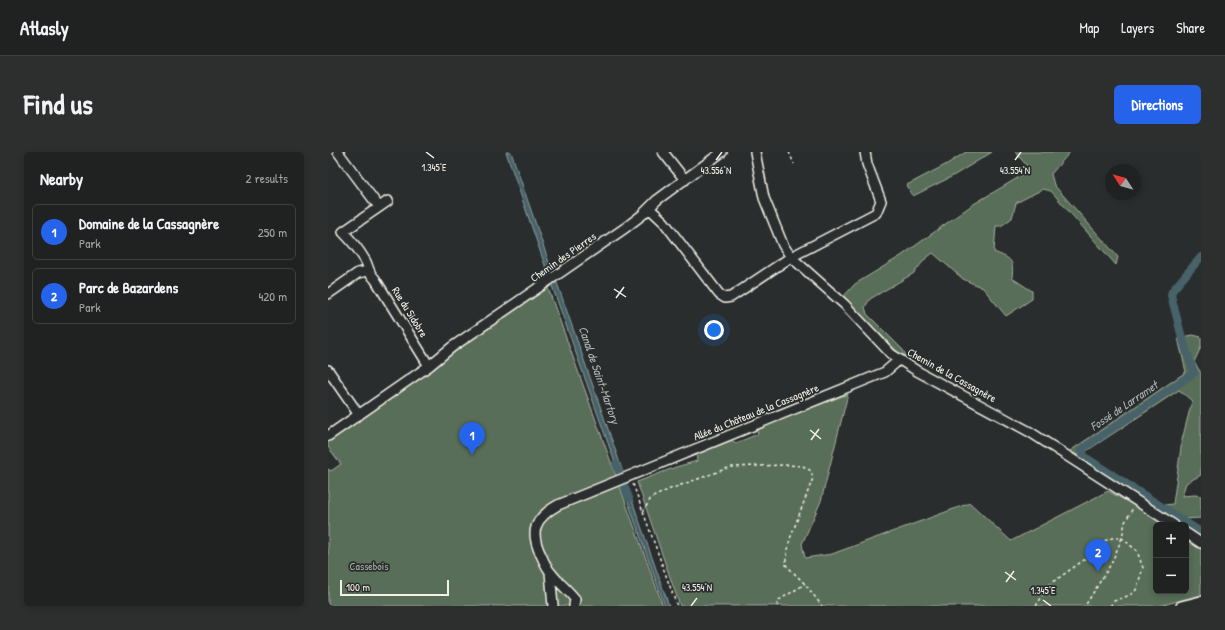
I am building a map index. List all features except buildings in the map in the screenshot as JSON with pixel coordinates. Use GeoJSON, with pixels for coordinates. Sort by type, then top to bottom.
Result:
{"type":"FeatureCollection","features":[{"type":"Feature","properties":{"kind":"street"},"geometry":{"type":"LineString","coordinates":[[338,152],[377,204],[388,201]]}},
{"type":"Feature","properties":{"kind":"street"},"geometry":{"type":"LineString","coordinates":[[663,152],[685,180]]}},
{"type":"Feature","properties":{"kind":"street","name":"Chemin de la Cassagnère"},"geometry":{"type":"LineString","coordinates":[[755,152],[764,198],[783,245],[791,257],[844,304],[881,344],[899,360],[1030,432],[1169,522]]}},
{"type":"Feature","properties":{"kind":"street"},"geometry":{"type":"LineString","coordinates":[[649,208],[658,215],[719,294],[725,298],[735,295],[791,257],[876,213],[881,201],[867,164],[865,152]]}},
{"type":"Feature","properties":{"kind":"street","name":"Chemin des Pierres"},"geometry":{"type":"LineString","coordinates":[[328,436],[429,366],[452,347],[625,228],[719,153]]}},
{"type":"Feature","properties":{"kind":"street","name":"Rue du Sidobre"},"geometry":{"type":"LineString","coordinates":[[377,204],[343,232],[366,262],[368,271],[375,279],[429,366]]}},
{"type":"Feature","properties":{"kind":"street"},"geometry":{"type":"LineString","coordinates":[[328,294],[358,273],[368,271]]}},
{"type":"Feature","properties":{"kind":"street","name":"Allée du Château de la Cassagnère"},"geometry":{"type":"LineString","coordinates":[[550,572],[538,548],[534,535],[538,520],[546,512],[558,505],[619,482],[885,372],[899,360]]}},
{"type":"Feature","properties":{"kind":"street"},"geometry":{"type":"LineString","coordinates":[[328,370],[359,415]]}},
{"type":"Feature","properties":{"kind":"street"},"geometry":{"type":"LineString","coordinates":[[1189,535],[1201,543]]}},
{"type":"Feature","properties":{"kind":"street"},"geometry":{"type":"LineString","coordinates":[[550,572],[553,606]]}},
{"type":"Feature","properties":{"kind":"street"},"geometry":{"type":"LineString","coordinates":[[550,572],[575,599],[574,606]]}},
{"type":"Feature","properties":{"kind":"street"},"geometry":{"type":"LineString","coordinates":[[1181,606],[1201,600]]}},
{"type":"Feature","properties":{"kind":"path"},"geometry":{"type":"LineString","coordinates":[[789,152],[794,164]]}},
{"type":"Feature","properties":{"kind":"path"},"geometry":{"type":"LineString","coordinates":[[643,512],[651,498],[670,489],[731,466],[785,464],[803,466],[811,471],[813,478],[790,539],[785,564],[805,584],[822,606]]}},
{"type":"Feature","properties":{"kind":"path"},"geometry":{"type":"LineString","coordinates":[[629,477],[677,606]]}},
{"type":"Feature","properties":{"kind":"path"},"geometry":{"type":"LineString","coordinates":[[1085,606],[1111,564],[1122,538],[1125,522],[1137,501]]}},
{"type":"Feature","properties":{"kind":"path"},"geometry":{"type":"LineString","coordinates":[[1036,606],[1050,584],[1084,560],[1104,541],[1112,538],[1122,538],[1137,551],[1143,568],[1136,590],[1130,595],[1114,601],[1110,606]]}},
{"type":"Feature","properties":{"kind":"path"},"geometry":{"type":"LineString","coordinates":[[777,606],[779,600],[805,584]]}},
{"type":"Feature","properties":{"kind":"green space"},"geometry":{"type":"Polygon","coordinates":[[[966,152],[992,152],[953,176],[913,196],[907,185],[966,152]]]}},
{"type":"Feature","properties":{"kind":"green space"},"geometry":{"type":"Polygon","coordinates":[[[1015,152],[1070,152],[1051,174],[1054,185],[1118,257],[1116,265],[1051,191],[1043,189],[1016,203],[1012,218],[1001,226],[996,226],[994,252],[1010,260],[1012,263],[1012,278],[1032,291],[1032,299],[1006,316],[983,288],[963,279],[933,253],[925,259],[914,273],[870,299],[865,307],[867,314],[903,350],[906,356],[898,352],[843,297],[855,284],[901,256],[972,205],[1026,173],[1028,167],[1015,152]]]}},
{"type":"Feature","properties":{"kind":"green space","name":"Cassebois"},"geometry":{"type":"Polygon","coordinates":[[[548,288],[663,606],[328,606],[328,469],[331,471],[341,464],[328,447],[328,439],[548,288]]]}},
{"type":"Feature","properties":{"kind":"green space"},"geometry":{"type":"Polygon","coordinates":[[[1193,335],[1201,337],[1201,347],[1194,362],[1201,373],[1201,475],[1186,483],[1182,496],[1201,496],[1201,518],[1184,519],[1176,522],[1093,469],[1093,466],[1097,464],[1164,505],[1173,504],[1182,440],[1192,401],[1179,390],[1079,456],[1070,451],[1186,372],[1178,338],[1193,335]]]}},
{"type":"Feature","properties":{"kind":"green space"},"geometry":{"type":"Polygon","coordinates":[[[848,394],[821,501],[802,544],[805,558],[832,554],[970,503],[1011,541],[1108,491],[1160,522],[1153,522],[1153,594],[1189,594],[1189,541],[1201,549],[1201,595],[1159,606],[680,606],[637,482],[676,467],[697,461],[696,453],[728,438],[736,443],[758,434],[756,429],[848,394]]]}},
{"type":"Feature","properties":{"kind":"water"},"geometry":{"type":"Polygon","coordinates":[[[506,152],[511,152],[553,274],[549,277],[506,152]]]}},
{"type":"Feature","properties":{"kind":"water"},"geometry":{"type":"Polygon","coordinates":[[[556,280],[623,472],[619,474],[551,283],[556,280]]]}},
{"type":"Feature","properties":{"kind":"water"},"geometry":{"type":"Polygon","coordinates":[[[627,486],[669,606],[665,606],[623,488],[627,486]]]}},
{"type":"Feature","properties":{"kind":"waterway","name":"Fossé de Larramet"},"geometry":{"type":"LineString","coordinates":[[1201,257],[1172,291],[1171,295],[1181,334],[1194,373],[1081,450],[1085,457],[1201,532]]}},
{"type":"Feature","properties":{"kind":"waterway","name":"Canal de Saint-Martory"},"geometry":{"type":"LineString","coordinates":[[616,464],[629,498]]}},
{"type":"Feature","properties":{"kind":"place","name":"Domaine de la Cassagnère"},"geometry":{"type":"Point","coordinates":[472,455]}},
{"type":"Feature","properties":{"kind":"place","name":"Parc de Bazardens"},"geometry":{"type":"Point","coordinates":[1098,572]}}]}
